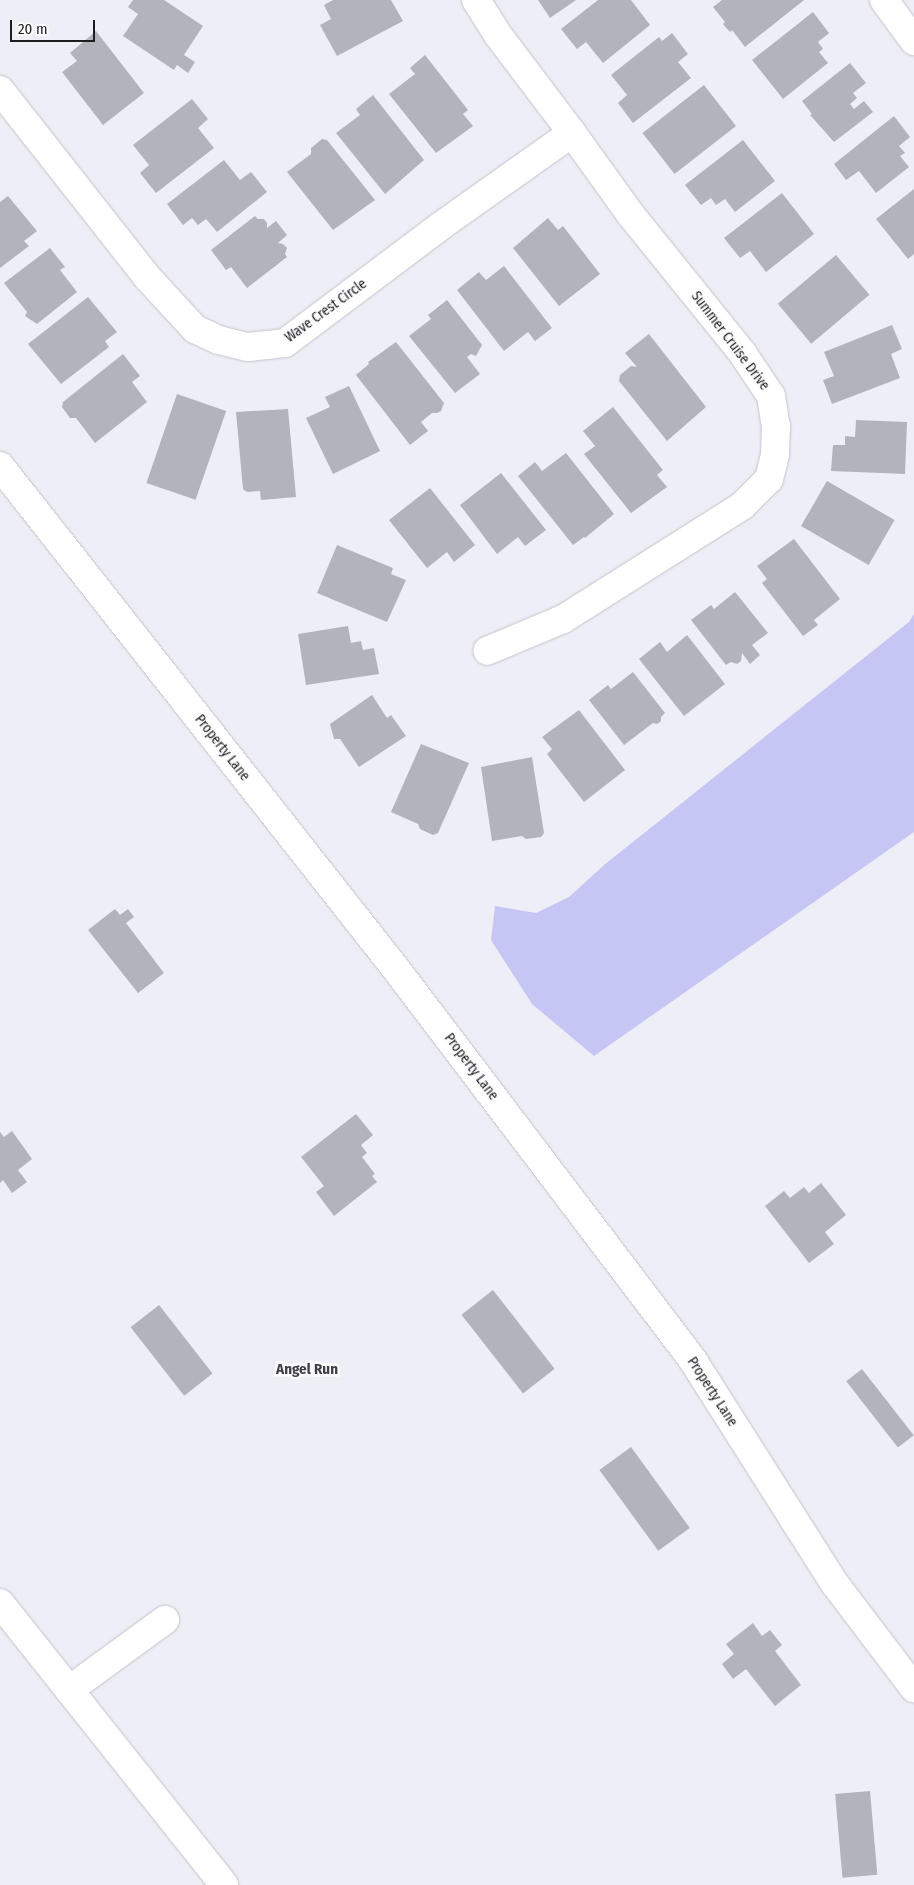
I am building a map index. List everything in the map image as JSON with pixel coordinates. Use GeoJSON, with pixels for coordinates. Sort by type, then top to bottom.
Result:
{"type":"FeatureCollection","features":[{"type":"Feature","properties":{"kind":"street","name":"Summer Cruise Drive"},"geometry":{"type":"LineString","coordinates":[[476,0],[498,35],[631,215],[743,354],[771,396],[776,426],[775,455],[769,479],[742,506],[563,619],[487,650]]}},
{"type":"Feature","properties":{"kind":"street"},"geometry":{"type":"LineString","coordinates":[[884,0],[914,41]]}},
{"type":"Feature","properties":{"kind":"street","name":"Wave Crest Circle"},"geometry":{"type":"LineString","coordinates":[[0,90],[147,277],[194,329],[219,340],[248,347],[285,343],[442,225],[572,133]]}},
{"type":"Feature","properties":{"kind":"street","name":"Property Lane"},"geometry":{"type":"LineString","coordinates":[[0,466],[396,969],[688,1354],[835,1584],[914,1688]]}},
{"type":"Feature","properties":{"kind":"street"},"geometry":{"type":"LineString","coordinates":[[0,1603],[224,1885]]}},
{"type":"Feature","properties":{"kind":"street"},"geometry":{"type":"LineString","coordinates":[[69,1690],[165,1620]]}},
{"type":"Feature","properties":{"kind":"shaded area"},"geometry":{"type":"Polygon","coordinates":[[[914,614],[914,832],[594,1056],[532,1004],[491,940],[495,906],[536,913],[569,897],[604,865],[909,622],[914,614]]]}},
{"type":"Feature","properties":{"kind":"building"},"geometry":{"type":"Polygon","coordinates":[[[133,0],[164,0],[203,26],[184,55],[195,62],[188,73],[177,65],[174,70],[123,36],[138,14],[128,7],[133,0]]]}},
{"type":"Feature","properties":{"kind":"building"},"geometry":{"type":"Polygon","coordinates":[[[333,0],[391,0],[403,21],[337,56],[320,25],[331,19],[324,5],[333,0]]]}},
{"type":"Feature","properties":{"kind":"building"},"geometry":{"type":"Polygon","coordinates":[[[538,0],[576,0],[550,18],[538,0]]]}},
{"type":"Feature","properties":{"kind":"building"},"geometry":{"type":"Polygon","coordinates":[[[598,0],[631,0],[650,25],[603,63],[586,42],[577,49],[561,29],[598,0]]]}},
{"type":"Feature","properties":{"kind":"building"},"geometry":{"type":"Polygon","coordinates":[[[722,0],[804,0],[745,47],[732,30],[730,32],[723,24],[725,22],[713,7],[722,0]]]}},
{"type":"Feature","properties":{"kind":"building"},"geometry":{"type":"Polygon","coordinates":[[[813,12],[829,33],[818,42],[823,49],[819,52],[828,63],[783,99],[752,60],[813,12]]]}},
{"type":"Feature","properties":{"kind":"building"},"geometry":{"type":"Polygon","coordinates":[[[96,31],[144,93],[103,125],[62,72],[77,61],[70,53],[96,31]]]}},
{"type":"Feature","properties":{"kind":"building"},"geometry":{"type":"Polygon","coordinates":[[[672,33],[688,54],[678,62],[691,78],[633,123],[618,103],[627,95],[611,75],[659,37],[662,41],[672,33]]]}},
{"type":"Feature","properties":{"kind":"building"},"geometry":{"type":"Polygon","coordinates":[[[425,55],[468,110],[463,114],[473,126],[436,153],[389,94],[415,74],[410,68],[425,55]]]}},
{"type":"Feature","properties":{"kind":"building"},"geometry":{"type":"Polygon","coordinates":[[[850,63],[866,83],[853,93],[857,98],[850,104],[854,109],[864,101],[873,112],[834,142],[810,115],[812,114],[802,101],[850,63]]]}},
{"type":"Feature","properties":{"kind":"building"},"geometry":{"type":"Polygon","coordinates":[[[704,85],[736,126],[675,174],[643,133],[704,85]]]}},
{"type":"Feature","properties":{"kind":"building"},"geometry":{"type":"Polygon","coordinates":[[[373,95],[424,160],[385,194],[336,133],[360,115],[356,109],[373,95]]]}},
{"type":"Feature","properties":{"kind":"building"},"geometry":{"type":"Polygon","coordinates":[[[192,99],[208,119],[198,128],[214,148],[156,193],[140,173],[149,165],[133,145],[192,99]]]}},
{"type":"Feature","properties":{"kind":"building"},"geometry":{"type":"Polygon","coordinates":[[[894,116],[910,137],[899,146],[905,153],[900,156],[909,167],[876,193],[859,171],[846,180],[834,164],[894,116]]]}},
{"type":"Feature","properties":{"kind":"building"},"geometry":{"type":"Polygon","coordinates":[[[322,139],[327,140],[375,200],[333,230],[287,172],[311,154],[311,148],[322,139]]]}},
{"type":"Feature","properties":{"kind":"building"},"geometry":{"type":"Polygon","coordinates":[[[743,140],[775,181],[735,212],[725,199],[716,205],[711,198],[701,205],[685,185],[743,140]]]}},
{"type":"Feature","properties":{"kind":"building"},"geometry":{"type":"Polygon","coordinates":[[[224,160],[240,180],[251,172],[267,192],[217,232],[206,219],[198,225],[192,218],[183,225],[167,204],[224,160]]]}},
{"type":"Feature","properties":{"kind":"building"},"geometry":{"type":"Polygon","coordinates":[[[914,189],[914,254],[908,259],[876,219],[914,189]]]}},
{"type":"Feature","properties":{"kind":"building"},"geometry":{"type":"Polygon","coordinates":[[[782,193],[814,234],[766,272],[750,251],[740,258],[724,238],[782,193]]]}},
{"type":"Feature","properties":{"kind":"building"},"geometry":{"type":"Polygon","coordinates":[[[8,196],[37,231],[24,241],[29,246],[0,268],[0,202],[8,196]]]}},
{"type":"Feature","properties":{"kind":"building"},"geometry":{"type":"Polygon","coordinates":[[[255,216],[258,219],[264,219],[267,223],[267,228],[276,221],[287,235],[278,243],[283,244],[287,248],[285,254],[287,257],[247,288],[231,267],[226,270],[211,250],[255,216]]]}},
{"type":"Feature","properties":{"kind":"building"},"geometry":{"type":"Polygon","coordinates":[[[548,218],[558,230],[563,226],[600,274],[559,306],[513,248],[548,218]]]}},
{"type":"Feature","properties":{"kind":"building"},"geometry":{"type":"Polygon","coordinates":[[[50,248],[65,267],[60,270],[77,292],[37,324],[25,316],[27,312],[4,283],[50,248]]]}},
{"type":"Feature","properties":{"kind":"building"},"geometry":{"type":"Polygon","coordinates":[[[836,255],[869,295],[811,344],[778,304],[836,255]]]}},
{"type":"Feature","properties":{"kind":"building"},"geometry":{"type":"Polygon","coordinates":[[[504,266],[552,328],[535,341],[528,332],[504,351],[457,290],[479,272],[486,280],[504,266]]]}},
{"type":"Feature","properties":{"kind":"building"},"geometry":{"type":"Polygon","coordinates":[[[88,297],[117,332],[105,341],[109,347],[61,384],[28,344],[88,297]]]}},
{"type":"Feature","properties":{"kind":"building"},"geometry":{"type":"Polygon","coordinates":[[[447,300],[482,345],[476,356],[471,354],[467,357],[480,374],[455,393],[409,336],[431,319],[428,315],[447,300]]]}},
{"type":"Feature","properties":{"kind":"building"},"geometry":{"type":"Polygon","coordinates":[[[892,325],[902,349],[891,354],[900,378],[832,404],[823,380],[834,376],[824,352],[892,325]]]}},
{"type":"Feature","properties":{"kind":"building"},"geometry":{"type":"Polygon","coordinates":[[[649,334],[706,407],[667,441],[619,381],[620,375],[631,366],[637,367],[625,353],[649,334]]]}},
{"type":"Feature","properties":{"kind":"building"},"geometry":{"type":"Polygon","coordinates":[[[396,342],[444,403],[441,411],[432,413],[421,422],[428,431],[410,445],[356,375],[369,364],[368,362],[396,342]]]}},
{"type":"Feature","properties":{"kind":"building"},"geometry":{"type":"Polygon","coordinates":[[[123,354],[140,376],[132,382],[147,402],[95,443],[76,418],[70,418],[62,407],[63,402],[123,354]]]}},
{"type":"Feature","properties":{"kind":"building"},"geometry":{"type":"Polygon","coordinates":[[[349,386],[380,451],[333,474],[306,418],[330,407],[325,397],[349,386]]]}},
{"type":"Feature","properties":{"kind":"building"},"geometry":{"type":"Polygon","coordinates":[[[177,394],[226,411],[196,500],[146,483],[177,394]]]}},
{"type":"Feature","properties":{"kind":"building"},"geometry":{"type":"Polygon","coordinates":[[[613,407],[663,470],[657,475],[667,487],[631,513],[584,454],[595,446],[583,431],[613,407]]]}},
{"type":"Feature","properties":{"kind":"building"},"geometry":{"type":"Polygon","coordinates":[[[288,409],[296,497],[261,500],[260,491],[247,492],[243,489],[236,412],[288,409]]]}},
{"type":"Feature","properties":{"kind":"building"},"geometry":{"type":"Polygon","coordinates":[[[856,420],[907,422],[905,474],[831,471],[833,445],[845,445],[845,436],[855,437],[856,420]]]}},
{"type":"Feature","properties":{"kind":"building"},"geometry":{"type":"Polygon","coordinates":[[[566,453],[614,514],[585,538],[573,545],[518,476],[535,462],[542,471],[566,453]]]}},
{"type":"Feature","properties":{"kind":"building"},"geometry":{"type":"Polygon","coordinates":[[[501,473],[546,530],[525,546],[518,537],[497,554],[460,505],[501,473]]]}},
{"type":"Feature","properties":{"kind":"building"},"geometry":{"type":"Polygon","coordinates":[[[827,481],[895,520],[869,565],[801,526],[827,481]]]}},
{"type":"Feature","properties":{"kind":"building"},"geometry":{"type":"Polygon","coordinates":[[[430,488],[475,545],[454,562],[447,552],[427,568],[389,520],[430,488]]]}},
{"type":"Feature","properties":{"kind":"building"},"geometry":{"type":"Polygon","coordinates":[[[794,539],[840,599],[814,620],[818,625],[803,636],[762,583],[767,579],[757,566],[794,539]]]}},
{"type":"Feature","properties":{"kind":"building"},"geometry":{"type":"Polygon","coordinates":[[[337,545],[393,568],[391,574],[406,580],[387,622],[317,593],[337,545]]]}},
{"type":"Feature","properties":{"kind":"building"},"geometry":{"type":"Polygon","coordinates":[[[735,592],[768,633],[752,645],[760,655],[750,664],[742,653],[741,661],[737,664],[731,662],[726,665],[691,620],[711,605],[714,609],[735,592]]]}},
{"type":"Feature","properties":{"kind":"building"},"geometry":{"type":"Polygon","coordinates":[[[348,626],[351,643],[361,641],[363,650],[374,648],[379,674],[306,685],[298,634],[348,626]]]}},
{"type":"Feature","properties":{"kind":"building"},"geometry":{"type":"Polygon","coordinates":[[[687,635],[725,684],[684,716],[639,659],[660,642],[667,652],[687,635]]]}},
{"type":"Feature","properties":{"kind":"building"},"geometry":{"type":"Polygon","coordinates":[[[633,672],[665,713],[661,717],[661,721],[657,724],[653,723],[624,745],[589,700],[608,685],[611,689],[633,672]]]}},
{"type":"Feature","properties":{"kind":"building"},"geometry":{"type":"Polygon","coordinates":[[[372,695],[387,718],[391,715],[406,736],[359,767],[340,739],[334,739],[330,724],[372,695]]]}},
{"type":"Feature","properties":{"kind":"building"},"geometry":{"type":"Polygon","coordinates":[[[579,710],[625,770],[584,802],[547,754],[552,749],[542,737],[579,710]]]}},
{"type":"Feature","properties":{"kind":"building"},"geometry":{"type":"Polygon","coordinates":[[[421,744],[469,763],[438,833],[433,835],[420,829],[418,824],[391,812],[421,744]]]}},
{"type":"Feature","properties":{"kind":"building"},"geometry":{"type":"Polygon","coordinates":[[[532,757],[544,833],[541,837],[526,839],[522,836],[492,841],[481,767],[532,757]]]}},
{"type":"Feature","properties":{"kind":"building"},"geometry":{"type":"Polygon","coordinates":[[[115,909],[120,915],[128,909],[134,917],[126,923],[164,973],[138,993],[88,930],[115,909]]]}},
{"type":"Feature","properties":{"kind":"building"},"geometry":{"type":"Polygon","coordinates":[[[356,1114],[373,1135],[361,1145],[367,1153],[362,1157],[375,1174],[372,1176],[377,1182],[334,1216],[316,1192],[324,1186],[301,1157],[356,1114]]]}},
{"type":"Feature","properties":{"kind":"building"},"geometry":{"type":"Polygon","coordinates":[[[12,1131],[32,1159],[18,1170],[27,1182],[12,1193],[3,1180],[0,1183],[0,1132],[4,1137],[12,1131]]]}},
{"type":"Feature","properties":{"kind":"building"},"geometry":{"type":"Polygon","coordinates":[[[821,1183],[846,1215],[825,1232],[834,1244],[809,1263],[765,1206],[784,1191],[790,1198],[804,1187],[809,1193],[821,1183]]]}},
{"type":"Feature","properties":{"kind":"building"},"geometry":{"type":"Polygon","coordinates":[[[493,1290],[555,1369],[523,1393],[461,1315],[493,1290]]]}},
{"type":"Feature","properties":{"kind":"building"},"geometry":{"type":"Polygon","coordinates":[[[159,1305],[213,1374],[184,1396],[131,1327],[159,1305]]]}},
{"type":"Feature","properties":{"kind":"building"},"geometry":{"type":"Polygon","coordinates":[[[862,1369],[914,1435],[898,1448],[846,1381],[862,1369]]]}},
{"type":"Feature","properties":{"kind":"building"},"geometry":{"type":"Polygon","coordinates":[[[631,1447],[690,1528],[658,1551],[599,1470],[631,1447]]]}},
{"type":"Feature","properties":{"kind":"building"},"geometry":{"type":"Polygon","coordinates":[[[753,1623],[762,1636],[770,1630],[782,1645],[775,1651],[801,1685],[775,1706],[746,1669],[733,1679],[722,1664],[734,1654],[726,1644],[753,1623]]]}},
{"type":"Feature","properties":{"kind":"building"},"geometry":{"type":"Polygon","coordinates":[[[870,1791],[877,1875],[842,1878],[835,1794],[870,1791]]]}},
{"type":"Feature","properties":{"kind":"district","name":"Angel Run"},"geometry":{"type":"Point","coordinates":[307,1370]}}]}
